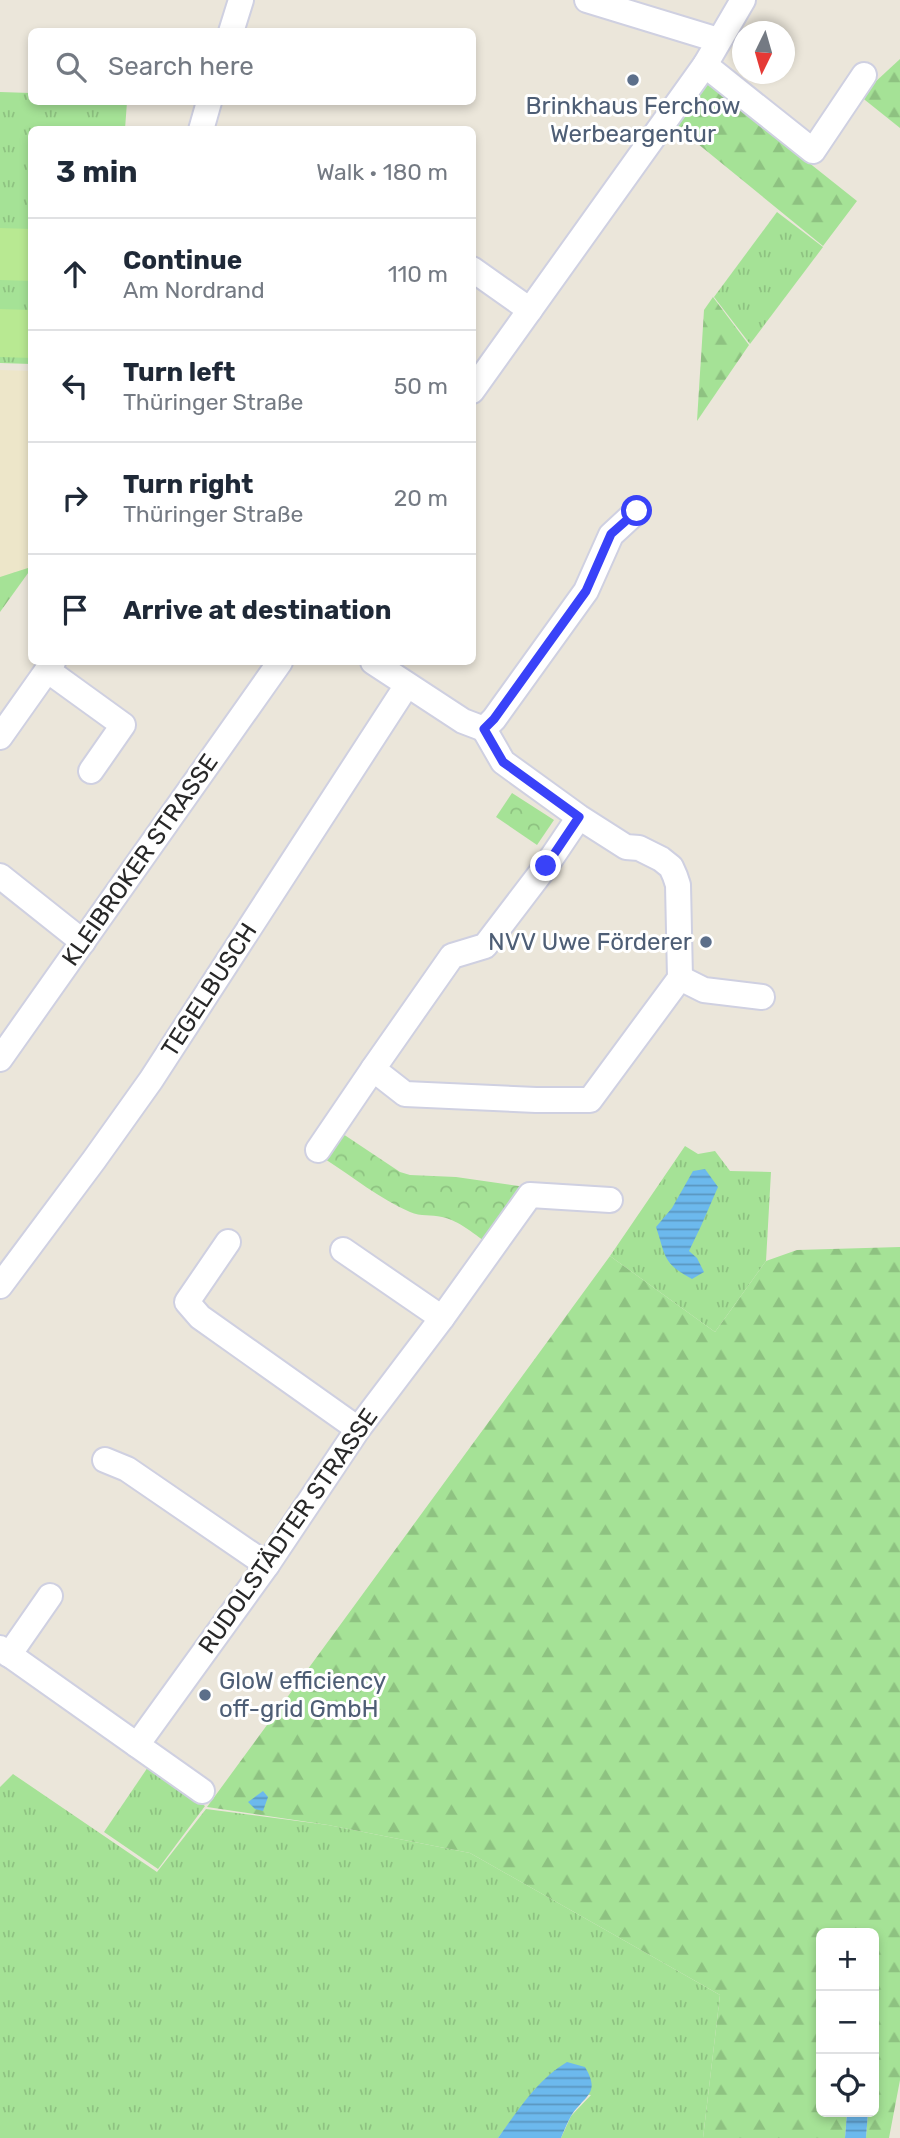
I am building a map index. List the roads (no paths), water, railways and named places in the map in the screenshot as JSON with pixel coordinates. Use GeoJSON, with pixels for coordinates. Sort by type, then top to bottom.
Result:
{"type":"FeatureCollection","features":[{"type":"Feature","properties":{"kind":"street"},"geometry":{"type":"LineString","coordinates":[[232,28],[241,0]]}},
{"type":"Feature","properties":{"kind":"street"},"geometry":{"type":"LineString","coordinates":[[587,0],[718,40]]}},
{"type":"Feature","properties":{"kind":"street"},"geometry":{"type":"LineString","coordinates":[[476,385],[705,65],[743,0]]}},
{"type":"Feature","properties":{"kind":"street"},"geometry":{"type":"LineString","coordinates":[[705,65],[813,151],[864,75]]}},
{"type":"Feature","properties":{"kind":"street"},"geometry":{"type":"LineString","coordinates":[[202,126],[208,105]]}},
{"type":"Feature","properties":{"kind":"street"},"geometry":{"type":"LineString","coordinates":[[476,273],[530,310]]}},
{"type":"Feature","properties":{"kind":"street"},"geometry":{"type":"LineString","coordinates":[[484,729],[586,591],[611,534],[637,511]]}},
{"type":"Feature","properties":{"kind":"street","name":"KLEIBROKER STRASSE"},"geometry":{"type":"LineString","coordinates":[[5,1043],[83,942],[278,665]]}},
{"type":"Feature","properties":{"kind":"street"},"geometry":{"type":"LineString","coordinates":[[373,1069],[405,1094],[590,1100],[680,978],[678,886],[671,867],[639,848],[626,847],[579,817],[503,762],[484,729],[463,721],[377,665]]}},
{"type":"Feature","properties":{"kind":"street"},"geometry":{"type":"LineString","coordinates":[[0,737],[50,666],[123,725],[92,771]]}},
{"type":"Feature","properties":{"kind":"street","name":"TEGELBUSCH"},"geometry":{"type":"LineString","coordinates":[[0,1286],[150,1080],[407,685]]}},
{"type":"Feature","properties":{"kind":"street"},"geometry":{"type":"LineString","coordinates":[[318,1150],[452,956],[485,946],[546,866],[579,817]]}},
{"type":"Feature","properties":{"kind":"street"},"geometry":{"type":"LineString","coordinates":[[0,876],[83,942]]}},
{"type":"Feature","properties":{"kind":"street"},"geometry":{"type":"LineString","coordinates":[[680,978],[704,990],[762,997]]}},
{"type":"Feature","properties":{"kind":"street","name":"RUDOLSTÄDTER STRASSE"},"geometry":{"type":"LineString","coordinates":[[137,1745],[267,1565],[358,1429],[530,1195],[610,1200]]}},
{"type":"Feature","properties":{"kind":"street"},"geometry":{"type":"LineString","coordinates":[[228,1242],[187,1302],[200,1317],[358,1429]]}},
{"type":"Feature","properties":{"kind":"street"},"geometry":{"type":"LineString","coordinates":[[343,1250],[442,1318]]}},
{"type":"Feature","properties":{"kind":"street"},"geometry":{"type":"LineString","coordinates":[[105,1460],[127,1469],[267,1565]]}},
{"type":"Feature","properties":{"kind":"street"},"geometry":{"type":"LineString","coordinates":[[50,1596],[5,1651],[202,1791]]}},
{"type":"Feature","properties":{"kind":"water"},"geometry":{"type":"Polygon","coordinates":[[[705,1169],[718,1187],[689,1251],[697,1258],[704,1272],[692,1279],[675,1268],[666,1258],[656,1227],[672,1208],[693,1171],[705,1169]]]}},
{"type":"Feature","properties":{"kind":"water"},"geometry":{"type":"Polygon","coordinates":[[[263,1791],[268,1797],[263,1811],[255,1809],[248,1802],[263,1791]]]}},
{"type":"Feature","properties":{"kind":"water"},"geometry":{"type":"Polygon","coordinates":[[[567,2062],[585,2067],[592,2083],[589,2094],[571,2116],[561,2138],[498,2138],[538,2086],[567,2062]]]}},
{"type":"Feature","properties":{"kind":"water"},"geometry":{"type":"Polygon","coordinates":[[[847,2117],[868,2117],[866,2138],[845,2138],[847,2117]]]}},
{"type":"Feature","properties":{"kind":"place","name":"Brinkhaus Ferchow Werbeargentur"},"geometry":{"type":"Point","coordinates":[633,80]}},
{"type":"Feature","properties":{"kind":"place","name":"NVV Uwe Förderer"},"geometry":{"type":"Point","coordinates":[706,942]}},
{"type":"Feature","properties":{"kind":"place","name":"GloW efficiency off-grid GmbH"},"geometry":{"type":"Point","coordinates":[205,1695]}}]}
